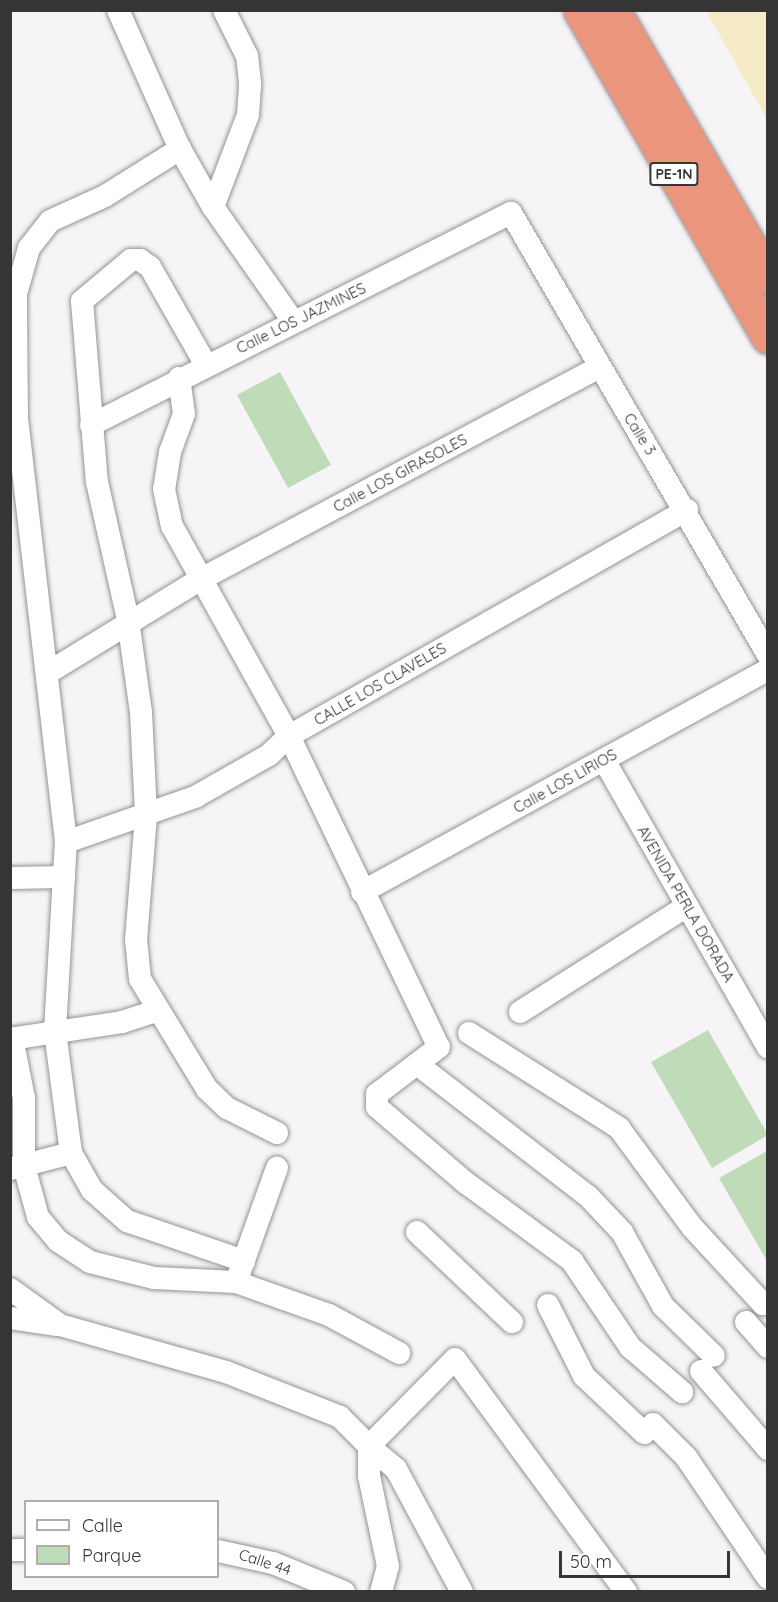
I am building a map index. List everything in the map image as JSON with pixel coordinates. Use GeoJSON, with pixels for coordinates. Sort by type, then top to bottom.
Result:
{"type":"FeatureCollection","features":[{"type":"Feature","properties":{"kind":"highway","name":"PE-1N"},"geometry":{"type":"LineString","coordinates":[[580,10],[768,337]]}},
{"type":"Feature","properties":{"kind":"highway","name":"PE-1N"},"geometry":{"type":"LineString","coordinates":[[613,10],[768,277]]}},
{"type":"Feature","properties":{"kind":"street"},"geometry":{"type":"LineString","coordinates":[[118,10],[180,149],[213,207],[293,321]]}},
{"type":"Feature","properties":{"kind":"street"},"geometry":{"type":"LineString","coordinates":[[213,207],[248,115],[250,83],[247,56],[224,10]]}},
{"type":"Feature","properties":{"kind":"street"},"geometry":{"type":"LineString","coordinates":[[180,149],[105,196],[50,221],[29,248],[13,295],[17,421],[50,672],[66,842],[55,1031],[70,1153],[92,1190],[127,1221],[240,1271],[399,1353]]}},
{"type":"Feature","properties":{"kind":"street","name":"Calle LOS JAZMINES"},"geometry":{"type":"LineString","coordinates":[[92,425],[179,378],[511,213]]}},
{"type":"Feature","properties":{"kind":"street","name":"Calle 3"},"geometry":{"type":"LineString","coordinates":[[511,213],[598,368],[687,510],[768,655]]}},
{"type":"Feature","properties":{"kind":"street"},"geometry":{"type":"LineString","coordinates":[[206,365],[150,267],[131,260],[82,302],[97,482],[128,620],[141,712],[146,816],[136,939],[140,979],[155,1011],[207,1089],[227,1108],[277,1133]]}},
{"type":"Feature","properties":{"kind":"street","name":"Calle LOS GIRASOLES"},"geometry":{"type":"LineString","coordinates":[[50,672],[128,620],[201,579],[598,368]]}},
{"type":"Feature","properties":{"kind":"street"},"geometry":{"type":"LineString","coordinates":[[179,378],[184,414],[170,452],[164,489],[172,526],[289,736],[362,892],[439,1047],[377,1094],[377,1107],[466,1183],[572,1261],[630,1347],[682,1392]]}},
{"type":"Feature","properties":{"kind":"street","name":"CALLE LOS CLAVELES"},"geometry":{"type":"LineString","coordinates":[[66,842],[146,816],[213,786],[269,755],[289,736],[687,510]]}},
{"type":"Feature","properties":{"kind":"street","name":"Calle LOS LIRIOS"},"geometry":{"type":"LineString","coordinates":[[362,892],[768,670]]}},
{"type":"Feature","properties":{"kind":"street","name":"AVENIDA PERLA DORADA"},"geometry":{"type":"LineString","coordinates":[[604,760],[768,1048]]}},
{"type":"Feature","properties":{"kind":"street"},"geometry":{"type":"LineString","coordinates":[[10,879],[64,877]]}},
{"type":"Feature","properties":{"kind":"street"},"geometry":{"type":"LineString","coordinates":[[520,1012],[687,906]]}},
{"type":"Feature","properties":{"kind":"street"},"geometry":{"type":"LineString","coordinates":[[155,1011],[11,1039],[24,1098],[17,1168],[38,1217],[58,1241],[90,1262],[154,1278],[240,1271]]}},
{"type":"Feature","properties":{"kind":"street"},"geometry":{"type":"LineString","coordinates":[[469,1033],[619,1128],[692,1227],[763,1304],[768,1302]]}},
{"type":"Feature","properties":{"kind":"street"},"geometry":{"type":"LineString","coordinates":[[417,1064],[588,1196],[622,1232],[663,1306],[708,1364],[768,1449]]}},
{"type":"Feature","properties":{"kind":"street"},"geometry":{"type":"LineString","coordinates":[[17,1168],[70,1153]]}},
{"type":"Feature","properties":{"kind":"street"},"geometry":{"type":"LineString","coordinates":[[240,1271],[277,1168]]}},
{"type":"Feature","properties":{"kind":"street"},"geometry":{"type":"LineString","coordinates":[[417,1232],[512,1322]]}},
{"type":"Feature","properties":{"kind":"street"},"geometry":{"type":"LineString","coordinates":[[10,1289],[60,1325]]}},
{"type":"Feature","properties":{"kind":"street"},"geometry":{"type":"LineString","coordinates":[[548,1305],[584,1376],[686,1457],[768,1578]]}},
{"type":"Feature","properties":{"kind":"street"},"geometry":{"type":"LineString","coordinates":[[10,1318],[60,1325],[308,1401],[339,1417],[396,1469],[462,1592]]}},
{"type":"Feature","properties":{"kind":"street"},"geometry":{"type":"LineString","coordinates":[[746,1322],[768,1347]]}},
{"type":"Feature","properties":{"kind":"street"},"geometry":{"type":"LineString","coordinates":[[381,1592],[388,1566],[369,1476],[369,1446],[455,1359],[626,1592]]}},
{"type":"Feature","properties":{"kind":"street","name":"Calle 44"},"geometry":{"type":"LineString","coordinates":[[219,1551],[273,1563],[344,1592]]}},
{"type":"Feature","properties":{"kind":"green space"},"geometry":{"type":"Polygon","coordinates":[[[280,372],[331,465],[288,488],[237,395],[280,372]]]}},
{"type":"Feature","properties":{"kind":"green space"},"geometry":{"type":"Polygon","coordinates":[[[708,1030],[768,1135],[712,1168],[651,1062],[708,1030]]]}},
{"type":"Feature","properties":{"kind":"green space"},"geometry":{"type":"Polygon","coordinates":[[[767,1151],[767,1261],[719,1178],[767,1151]]]}},
{"type":"Feature","properties":{"kind":"sand"},"geometry":{"type":"Polygon","coordinates":[[[706,11],[767,11],[767,119],[706,11]]]}}]}
